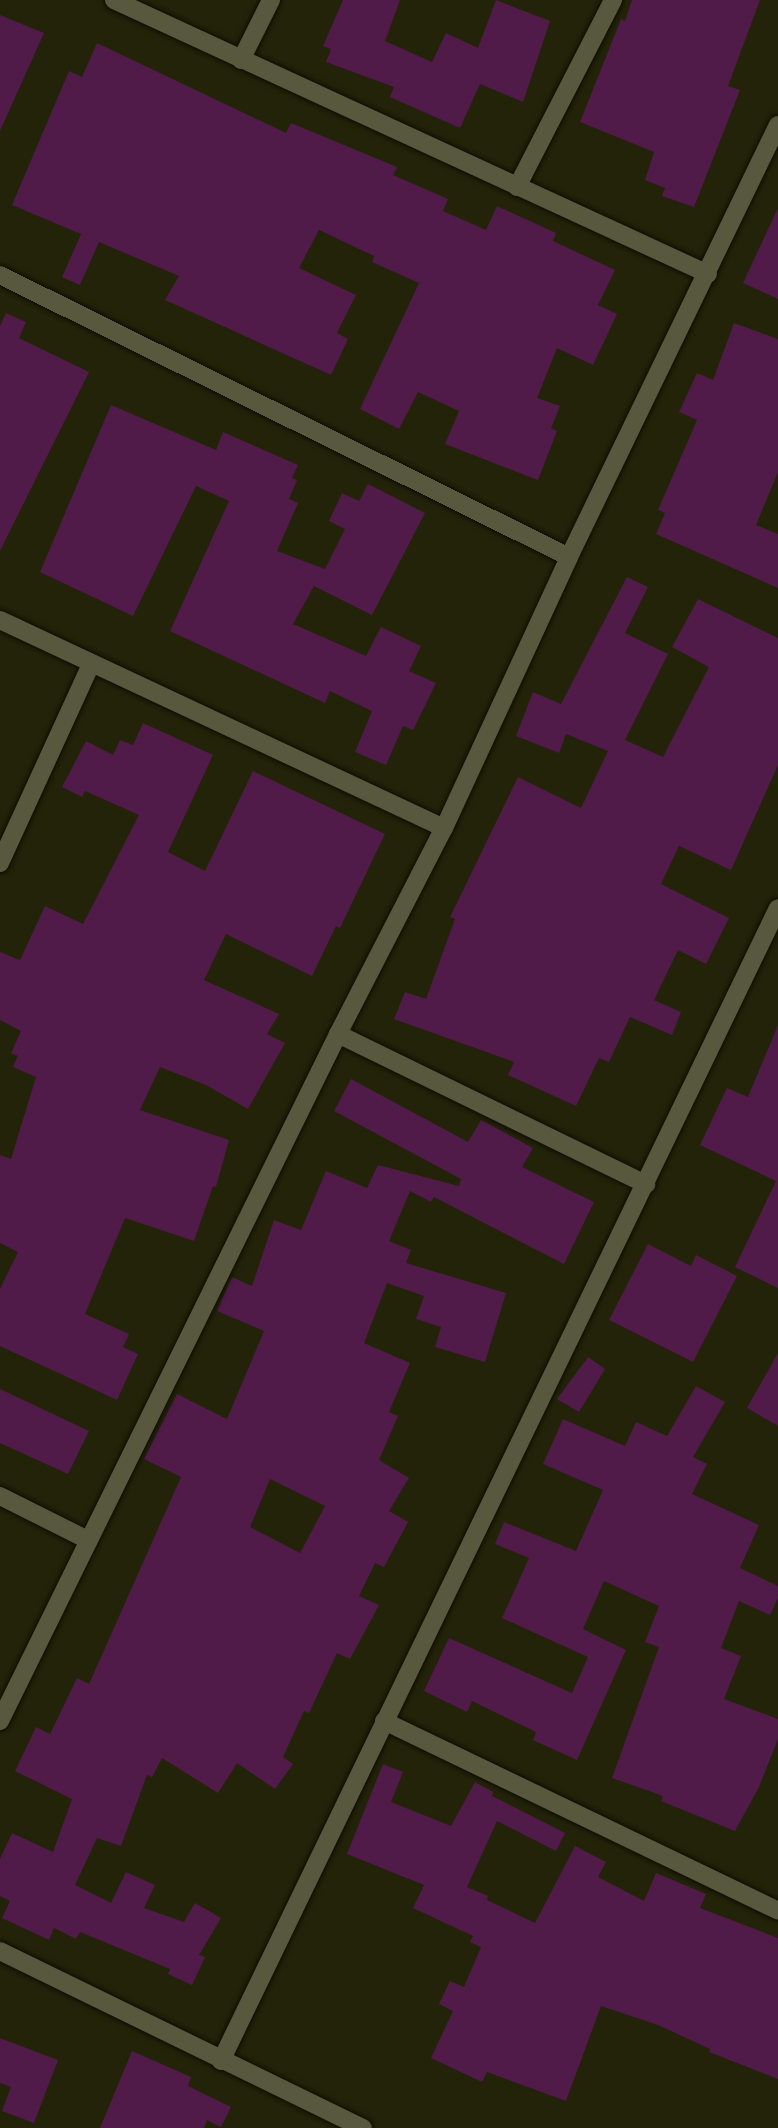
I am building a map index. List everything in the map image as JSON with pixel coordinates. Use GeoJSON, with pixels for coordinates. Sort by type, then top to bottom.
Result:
{"type":"FeatureCollection","features":[{"type":"Feature","properties":{"kind":"street"},"geometry":{"type":"LineString","coordinates":[[114,0],[708,274]]}},
{"type":"Feature","properties":{"kind":"street"},"geometry":{"type":"LineString","coordinates":[[242,60],[271,0]]}},
{"type":"Feature","properties":{"kind":"street"},"geometry":{"type":"LineString","coordinates":[[517,187],[613,0]]}},
{"type":"Feature","properties":{"kind":"street"},"geometry":{"type":"LineString","coordinates":[[0,1721],[338,1034],[444,828],[569,556],[708,274],[778,125]]}},
{"type":"Feature","properties":{"kind":"street"},"geometry":{"type":"LineString","coordinates":[[0,275],[569,556]]}},
{"type":"Feature","properties":{"kind":"street"},"geometry":{"type":"LineString","coordinates":[[0,620],[444,828]]}},
{"type":"Feature","properties":{"kind":"street"},"geometry":{"type":"LineString","coordinates":[[0,863],[91,664]]}},
{"type":"Feature","properties":{"kind":"street"},"geometry":{"type":"LineString","coordinates":[[221,2061],[778,908]]}},
{"type":"Feature","properties":{"kind":"street"},"geometry":{"type":"LineString","coordinates":[[338,1034],[646,1184]]}},
{"type":"Feature","properties":{"kind":"street"},"geometry":{"type":"LineString","coordinates":[[0,1496],[88,1540]]}},
{"type":"Feature","properties":{"kind":"street"},"geometry":{"type":"LineString","coordinates":[[384,1721],[778,1911]]}},
{"type":"Feature","properties":{"kind":"street"},"geometry":{"type":"LineString","coordinates":[[0,1951],[221,2061],[363,2128]]}},
{"type":"Feature","properties":{"kind":"building"},"geometry":{"type":"Polygon","coordinates":[[[343,0],[400,0],[385,41],[432,62],[446,33],[478,48],[496,0],[550,21],[523,102],[480,84],[460,128],[390,97],[394,87],[326,62],[331,49],[323,46],[343,0]]]}},
{"type":"Feature","properties":{"kind":"building"},"geometry":{"type":"Polygon","coordinates":[[[632,0],[760,0],[728,86],[740,90],[694,207],[662,196],[665,188],[645,180],[654,152],[580,122],[621,19],[625,21],[632,0]]]}},
{"type":"Feature","properties":{"kind":"building"},"geometry":{"type":"Polygon","coordinates":[[[0,15],[44,33],[0,131],[0,15]]]}},
{"type":"Feature","properties":{"kind":"building"},"geometry":{"type":"Polygon","coordinates":[[[97,43],[286,133],[291,123],[397,167],[393,175],[448,199],[443,211],[486,230],[497,206],[556,233],[553,241],[615,270],[598,305],[617,314],[593,365],[557,348],[537,398],[560,406],[551,428],[557,431],[538,480],[445,444],[459,411],[418,392],[399,429],[360,409],[419,283],[372,262],[374,256],[319,230],[299,268],[356,295],[337,333],[348,339],[331,375],[165,300],[179,276],[99,242],[80,285],[62,277],[81,234],[12,205],[69,71],[82,77],[97,43]]]}},
{"type":"Feature","properties":{"kind":"building"},"geometry":{"type":"Polygon","coordinates":[[[778,208],[778,299],[743,283],[778,208]]]}},
{"type":"Feature","properties":{"kind":"building"},"geometry":{"type":"Polygon","coordinates":[[[6,313],[26,322],[19,338],[89,372],[0,551],[0,326],[6,313]]]}},
{"type":"Feature","properties":{"kind":"building"},"geometry":{"type":"Polygon","coordinates":[[[734,323],[778,339],[778,472],[756,525],[778,534],[778,588],[656,534],[665,513],[658,510],[697,420],[679,412],[697,373],[713,380],[734,323]]]}},
{"type":"Feature","properties":{"kind":"building"},"geometry":{"type":"Polygon","coordinates":[[[111,405],[216,450],[223,432],[298,465],[292,478],[297,480],[289,499],[298,503],[277,551],[325,569],[345,529],[329,521],[342,493],[359,501],[368,484],[425,513],[372,615],[314,586],[293,624],[366,656],[381,627],[421,646],[409,671],[436,683],[413,730],[403,726],[386,765],[355,752],[372,711],[330,691],[325,703],[170,631],[229,501],[196,486],[133,616],[40,572],[111,405]]]}},
{"type":"Feature","properties":{"kind":"building"},"geometry":{"type":"Polygon","coordinates":[[[627,577],[648,587],[625,633],[668,654],[625,740],[663,757],[709,667],[672,647],[698,599],[778,638],[778,765],[731,870],[679,846],[661,884],[729,918],[706,964],[678,950],[654,1000],[681,1012],[672,1035],[630,1017],[609,1062],[599,1058],[576,1106],[508,1075],[514,1062],[394,1019],[405,992],[426,999],[455,919],[450,917],[518,777],[581,808],[608,751],[566,734],[559,753],[516,736],[533,692],[561,704],[627,577]]]}},
{"type":"Feature","properties":{"kind":"building"},"geometry":{"type":"Polygon","coordinates":[[[143,723],[213,755],[168,852],[205,871],[253,771],[385,834],[340,928],[336,926],[312,976],[226,934],[204,980],[279,1014],[267,1034],[285,1043],[248,1109],[206,1085],[160,1067],[140,1110],[229,1140],[216,1187],[213,1186],[194,1241],[125,1218],[85,1314],[129,1334],[123,1347],[138,1354],[117,1400],[0,1346],[0,1289],[18,1252],[0,1243],[0,1155],[11,1159],[36,1077],[13,1067],[18,1056],[11,1053],[21,1031],[0,1020],[0,952],[20,960],[45,906],[83,924],[139,815],[85,791],[82,797],[62,787],[86,741],[113,755],[120,740],[133,745],[143,723]]]}},
{"type":"Feature","properties":{"kind":"building"},"geometry":{"type":"Polygon","coordinates":[[[778,1025],[778,1288],[735,1267],[776,1181],[700,1145],[727,1088],[748,1097],[778,1025]]]}},
{"type":"Feature","properties":{"kind":"building"},"geometry":{"type":"Polygon","coordinates":[[[351,1079],[468,1142],[481,1120],[533,1148],[522,1167],[594,1202],[564,1264],[434,1197],[431,1202],[410,1191],[389,1241],[411,1250],[406,1263],[506,1293],[485,1362],[435,1347],[441,1327],[416,1319],[424,1296],[387,1283],[364,1343],[410,1363],[389,1412],[398,1416],[379,1460],[409,1478],[389,1511],[408,1522],[384,1567],[375,1563],[359,1596],[379,1605],[350,1659],[337,1653],[309,1713],[304,1711],[283,1757],[293,1764],[275,1789],[237,1763],[218,1793],[162,1758],[152,1777],[147,1775],[121,1846],[97,1838],[75,1885],[111,1903],[126,1872],[155,1885],[144,1908],[184,1922],[195,1903],[221,1918],[199,1955],[205,1957],[192,1985],[168,1974],[170,1969],[80,1932],[76,1939],[54,1928],[49,1940],[2,1918],[10,1901],[0,1896],[0,1859],[12,1833],[53,1852],[72,1799],[15,1771],[36,1727],[50,1734],[77,1678],[89,1684],[181,1477],[144,1459],[177,1394],[227,1419],[264,1331],[217,1311],[232,1277],[252,1286],[274,1220],[301,1230],[326,1171],[367,1188],[378,1165],[459,1186],[461,1179],[334,1111],[351,1079]],[[270,1479],[250,1527],[300,1553],[325,1506],[270,1479]]]}},
{"type":"Feature","properties":{"kind":"building"},"geometry":{"type":"Polygon","coordinates":[[[648,1244],[691,1266],[696,1255],[737,1276],[693,1362],[609,1320],[648,1244]]]}},
{"type":"Feature","properties":{"kind":"building"},"geometry":{"type":"Polygon","coordinates":[[[778,1353],[778,1426],[747,1408],[778,1353]]]}},
{"type":"Feature","properties":{"kind":"building"},"geometry":{"type":"Polygon","coordinates":[[[588,1357],[605,1369],[579,1412],[557,1399],[588,1357]]]}},
{"type":"Feature","properties":{"kind":"building"},"geometry":{"type":"Polygon","coordinates":[[[696,1386],[725,1402],[693,1457],[707,1464],[692,1494],[759,1525],[740,1568],[778,1586],[778,1598],[770,1615],[739,1601],[721,1648],[741,1656],[724,1699],[778,1719],[778,1739],[759,1787],[735,1831],[661,1801],[663,1796],[612,1778],[659,1647],[645,1642],[659,1606],[604,1581],[583,1629],[626,1650],[577,1760],[533,1740],[536,1732],[472,1701],[467,1712],[424,1691],[449,1638],[572,1693],[588,1657],[502,1618],[529,1558],[495,1544],[504,1522],[576,1551],[603,1490],[543,1464],[563,1419],[625,1446],[636,1422],[667,1436],[696,1386]]]}},
{"type":"Feature","properties":{"kind":"building"},"geometry":{"type":"Polygon","coordinates":[[[0,1389],[89,1431],[68,1474],[0,1443],[0,1389]]]}},
{"type":"Feature","properties":{"kind":"building"},"geometry":{"type":"Polygon","coordinates":[[[383,1764],[403,1772],[391,1802],[451,1826],[475,1782],[493,1792],[492,1796],[565,1833],[556,1851],[497,1821],[467,1887],[488,1896],[487,1900],[535,1923],[575,1846],[606,1862],[598,1877],[644,1901],[656,1873],[706,1894],[700,1908],[778,1938],[778,2079],[709,2052],[710,2049],[658,2025],[601,2006],[566,2101],[487,2072],[482,2082],[431,2058],[453,2011],[439,2004],[450,1981],[464,1987],[481,1947],[470,1942],[473,1936],[413,1908],[424,1885],[347,1854],[383,1764]]]}},
{"type":"Feature","properties":{"kind":"building"},"geometry":{"type":"Polygon","coordinates":[[[0,2038],[58,2060],[34,2123],[2,2111],[11,2087],[0,2083],[0,2038]]]}},
{"type":"Feature","properties":{"kind":"building"},"geometry":{"type":"Polygon","coordinates":[[[132,2051],[191,2077],[188,2086],[231,2107],[221,2127],[207,2120],[204,2128],[100,2128],[132,2051]]]}}]}
